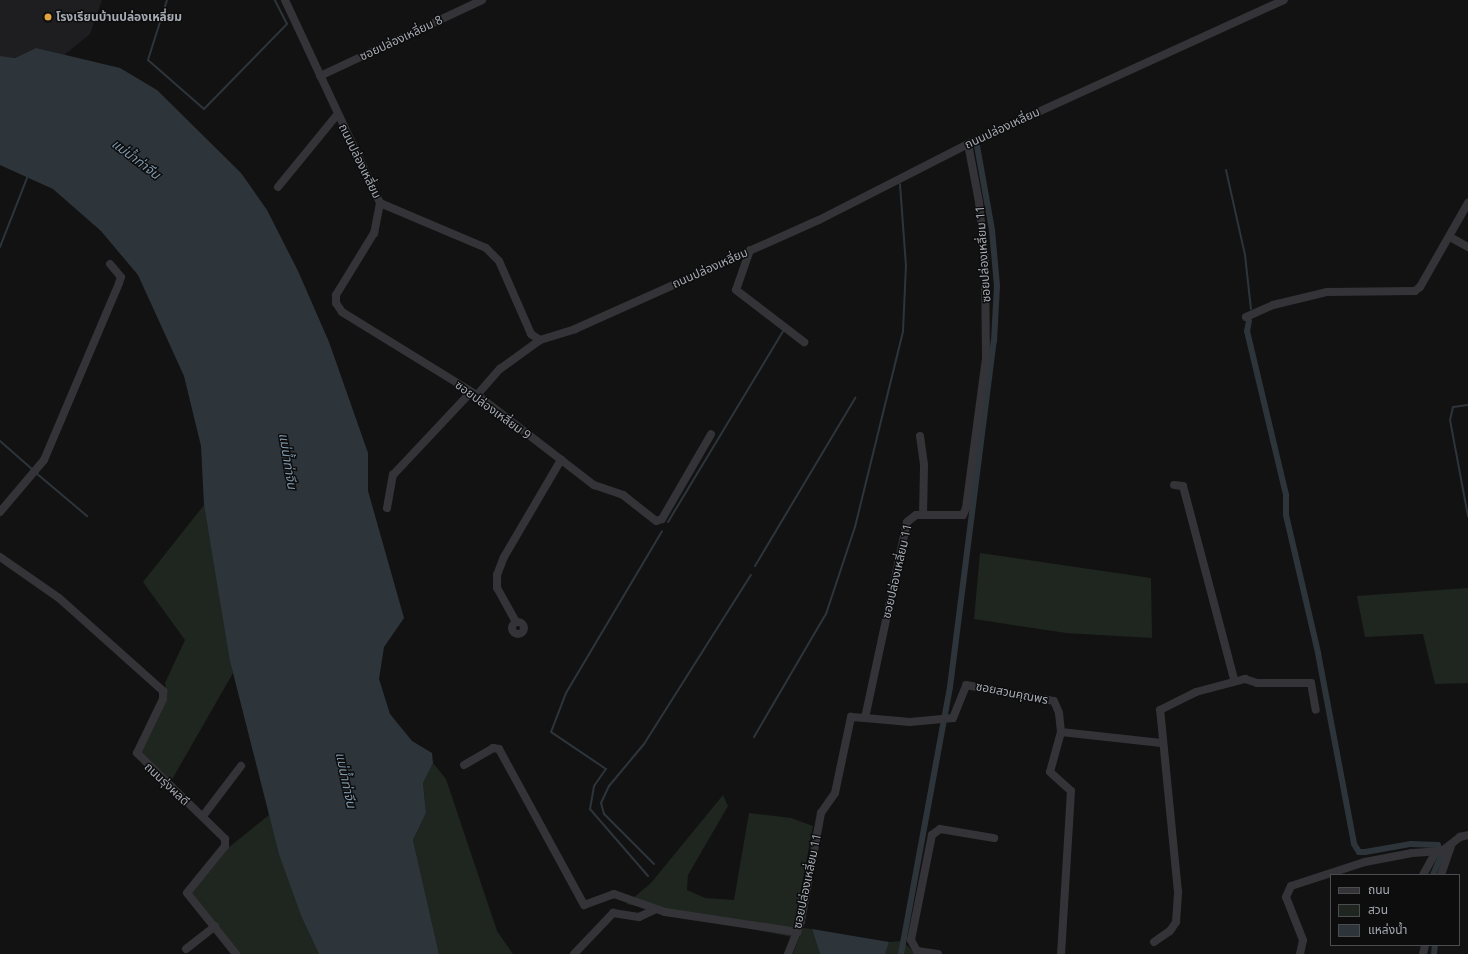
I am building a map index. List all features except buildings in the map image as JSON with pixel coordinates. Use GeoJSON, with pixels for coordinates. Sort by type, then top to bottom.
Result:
{"type":"FeatureCollection","features":[{"type":"Feature","properties":{"kind":"street","name":"ถนนปล่องเหลี่ยม"},"geometry":{"type":"LineString","coordinates":[[285,0],[337,115],[380,203],[486,248],[499,261],[531,334],[540,340],[575,329],[750,250],[968,144],[1284,0]]}},
{"type":"Feature","properties":{"kind":"street","name":"ซอยปล่องเหลี่ยม 8"},"geometry":{"type":"LineString","coordinates":[[320,76],[482,0]]}},
{"type":"Feature","properties":{"kind":"street"},"geometry":{"type":"LineString","coordinates":[[278,186],[337,115]]}},
{"type":"Feature","properties":{"kind":"street","name":"ซอยปล่องเหลี่ยม 11"},"geometry":{"type":"LineString","coordinates":[[788,954],[797,932],[821,813],[835,793],[851,717],[865,718],[907,522],[910,517],[923,515],[963,515],[986,359],[985,262],[979,202],[968,144]]}},
{"type":"Feature","properties":{"kind":"street","name":"ซอยปล่องเหลี่ยม 9"},"geometry":{"type":"LineString","coordinates":[[380,203],[374,233],[336,295],[337,307],[474,393],[594,485],[623,495],[659,521],[711,434]]}},
{"type":"Feature","properties":{"kind":"street"},"geometry":{"type":"LineString","coordinates":[[1246,317],[1273,305],[1327,292],[1415,291],[1420,288],[1468,203]]}},
{"type":"Feature","properties":{"kind":"street"},"geometry":{"type":"LineString","coordinates":[[1450,237],[1468,247]]}},
{"type":"Feature","properties":{"kind":"street"},"geometry":{"type":"LineString","coordinates":[[750,250],[736,290],[804,342]]}},
{"type":"Feature","properties":{"kind":"street"},"geometry":{"type":"LineString","coordinates":[[0,512],[44,460],[120,283],[121,277],[110,264]]}},
{"type":"Feature","properties":{"kind":"street"},"geometry":{"type":"LineString","coordinates":[[387,508],[393,475],[474,393],[500,369],[540,340]]}},
{"type":"Feature","properties":{"kind":"street"},"geometry":{"type":"LineString","coordinates":[[920,436],[924,465],[923,515]]}},
{"type":"Feature","properties":{"kind":"street"},"geometry":{"type":"LineString","coordinates":[[516,622],[497,588],[497,575],[506,552],[561,460]]}},
{"type":"Feature","properties":{"kind":"street"},"geometry":{"type":"LineString","coordinates":[[1174,485],[1183,486],[1234,679]]}},
{"type":"Feature","properties":{"kind":"street","name":"ถนนรุ่งผลดี"},"geometry":{"type":"LineString","coordinates":[[0,557],[59,598],[162,691],[163,699],[137,753],[224,836],[226,844],[187,893],[236,954]]}},
{"type":"Feature","properties":{"kind":"street"},"geometry":{"type":"LineString","coordinates":[[1154,942],[1170,931],[1178,916],[1176,861],[1161,743],[1159,714],[1163,706],[1234,679],[1311,683],[1316,710]]}},
{"type":"Feature","properties":{"kind":"street","name":"ซอยสวนคุณพร"},"geometry":{"type":"LineString","coordinates":[[865,718],[910,722],[953,718],[959,710],[962,689],[975,685],[1054,701],[1059,713],[1061,732],[1050,772],[1071,791],[1061,954]]}},
{"type":"Feature","properties":{"kind":"street"},"geometry":{"type":"LineString","coordinates":[[1061,732],[1161,743]]}},
{"type":"Feature","properties":{"kind":"street"},"geometry":{"type":"LineString","coordinates":[[464,765],[493,748],[499,749],[581,903],[590,906],[614,894],[654,910],[797,932]]}},
{"type":"Feature","properties":{"kind":"street"},"geometry":{"type":"LineString","coordinates":[[204,816],[241,766]]}},
{"type":"Feature","properties":{"kind":"street"},"geometry":{"type":"LineString","coordinates":[[938,954],[917,951],[911,940],[932,835],[940,829],[994,838]]}},
{"type":"Feature","properties":{"kind":"street"},"geometry":{"type":"LineString","coordinates":[[1300,954],[1303,940],[1286,896],[1290,886],[1365,862],[1412,852],[1435,853],[1451,846],[1468,835]]}},
{"type":"Feature","properties":{"kind":"street"},"geometry":{"type":"LineString","coordinates":[[1441,874],[1451,846]]}},
{"type":"Feature","properties":{"kind":"street"},"geometry":{"type":"LineString","coordinates":[[1424,874],[1435,853]]}},
{"type":"Feature","properties":{"kind":"street"},"geometry":{"type":"LineString","coordinates":[[574,954],[613,913],[639,917],[654,910]]}},
{"type":"Feature","properties":{"kind":"street"},"geometry":{"type":"LineString","coordinates":[[186,949],[214,926]]}},
{"type":"Feature","properties":{"kind":"shaded area","name":"โรงเรียนบ้านปล่องเหลี่ยม"},"geometry":{"type":"Polygon","coordinates":[[[0,0],[102,0],[90,34],[64,55],[36,48],[15,58],[0,56],[0,0]]]}},
{"type":"Feature","properties":{"kind":"green space"},"geometry":{"type":"Polygon","coordinates":[[[204,505],[233,673],[170,783],[141,757],[139,748],[167,695],[165,683],[185,640],[143,582],[204,505]]]}},
{"type":"Feature","properties":{"kind":"green space"},"geometry":{"type":"Polygon","coordinates":[[[980,553],[1151,578],[1152,638],[1066,633],[974,619],[980,553]]]}},
{"type":"Feature","properties":{"kind":"green space"},"geometry":{"type":"Polygon","coordinates":[[[1468,588],[1468,683],[1435,684],[1423,634],[1365,637],[1357,596],[1468,588]]]}},
{"type":"Feature","properties":{"kind":"green space"},"geometry":{"type":"Polygon","coordinates":[[[433,763],[446,779],[497,931],[513,954],[439,954],[413,840],[426,813],[423,783],[433,763]]]}},
{"type":"Feature","properties":{"kind":"green space"},"geometry":{"type":"Polygon","coordinates":[[[723,795],[728,806],[688,875],[687,890],[705,898],[734,900],[749,813],[791,818],[813,826],[792,937],[626,904],[651,883],[723,795]]]}},
{"type":"Feature","properties":{"kind":"green space"},"geometry":{"type":"Polygon","coordinates":[[[269,815],[302,918],[319,954],[240,954],[193,898],[191,891],[228,848],[269,815]]]}},
{"type":"Feature","properties":{"kind":"green space"},"geometry":{"type":"Polygon","coordinates":[[[803,928],[812,929],[820,954],[793,954],[803,928]]]}},
{"type":"Feature","properties":{"kind":"green space"},"geometry":{"type":"Polygon","coordinates":[[[902,941],[916,954],[885,954],[889,942],[902,941]]]}},
{"type":"Feature","properties":{"kind":"water","name":"แม่น้ำท่าจีน"},"geometry":{"type":"Polygon","coordinates":[[[36,48],[120,68],[157,90],[241,173],[267,210],[298,271],[329,342],[368,453],[368,491],[404,618],[384,647],[379,679],[390,714],[412,741],[432,753],[433,763],[423,783],[426,813],[413,840],[439,954],[319,954],[302,918],[279,854],[230,661],[204,505],[201,446],[184,376],[138,275],[101,231],[53,189],[0,165],[0,56],[15,58],[36,48]]]}},
{"type":"Feature","properties":{"kind":"water"},"geometry":{"type":"Polygon","coordinates":[[[812,929],[889,942],[885,954],[820,954],[812,929]]]}},
{"type":"Feature","properties":{"kind":"waterway"},"geometry":{"type":"LineString","coordinates":[[167,0],[148,60],[204,109],[287,24],[275,0]]}},
{"type":"Feature","properties":{"kind":"waterway"},"geometry":{"type":"LineString","coordinates":[[901,954],[950,687],[994,341],[997,286],[992,230],[977,146]]}},
{"type":"Feature","properties":{"kind":"waterway"},"geometry":{"type":"LineString","coordinates":[[1226,170],[1245,255],[1251,309]]}},
{"type":"Feature","properties":{"kind":"waterway"},"geometry":{"type":"LineString","coordinates":[[0,247],[29,173]]}},
{"type":"Feature","properties":{"kind":"waterway"},"geometry":{"type":"LineString","coordinates":[[754,737],[826,614],[855,527],[903,331],[906,266],[900,184]]}},
{"type":"Feature","properties":{"kind":"waterway"},"geometry":{"type":"LineString","coordinates":[[1249,321],[1247,331],[1286,495],[1286,515],[1318,653],[1354,844],[1359,852],[1411,844],[1438,845],[1441,856],[1433,874]]}},
{"type":"Feature","properties":{"kind":"waterway"},"geometry":{"type":"LineString","coordinates":[[668,522],[783,331]]}},
{"type":"Feature","properties":{"kind":"waterway"},"geometry":{"type":"LineString","coordinates":[[755,566],[855,398]]}},
{"type":"Feature","properties":{"kind":"waterway"},"geometry":{"type":"LineString","coordinates":[[1468,405],[1453,407],[1450,420],[1468,516]]}},
{"type":"Feature","properties":{"kind":"waterway"},"geometry":{"type":"LineString","coordinates":[[0,441],[33,470]]}},
{"type":"Feature","properties":{"kind":"waterway"},"geometry":{"type":"LineString","coordinates":[[36,473],[87,516]]}},
{"type":"Feature","properties":{"kind":"waterway"},"geometry":{"type":"LineString","coordinates":[[648,876],[590,809],[594,786],[606,769],[551,732],[566,693],[662,531]]}},
{"type":"Feature","properties":{"kind":"waterway"},"geometry":{"type":"LineString","coordinates":[[654,864],[604,814],[601,803],[609,786],[644,744],[751,575]]}},
{"type":"Feature","properties":{"kind":"waterway"},"geometry":{"type":"LineString","coordinates":[[1434,954],[1435,946]]}},
{"type":"Feature","properties":{"kind":"place","name":"โรงเรียนบ้านปล่องเหลี่ยม"},"geometry":{"type":"Point","coordinates":[48,17]}}]}
